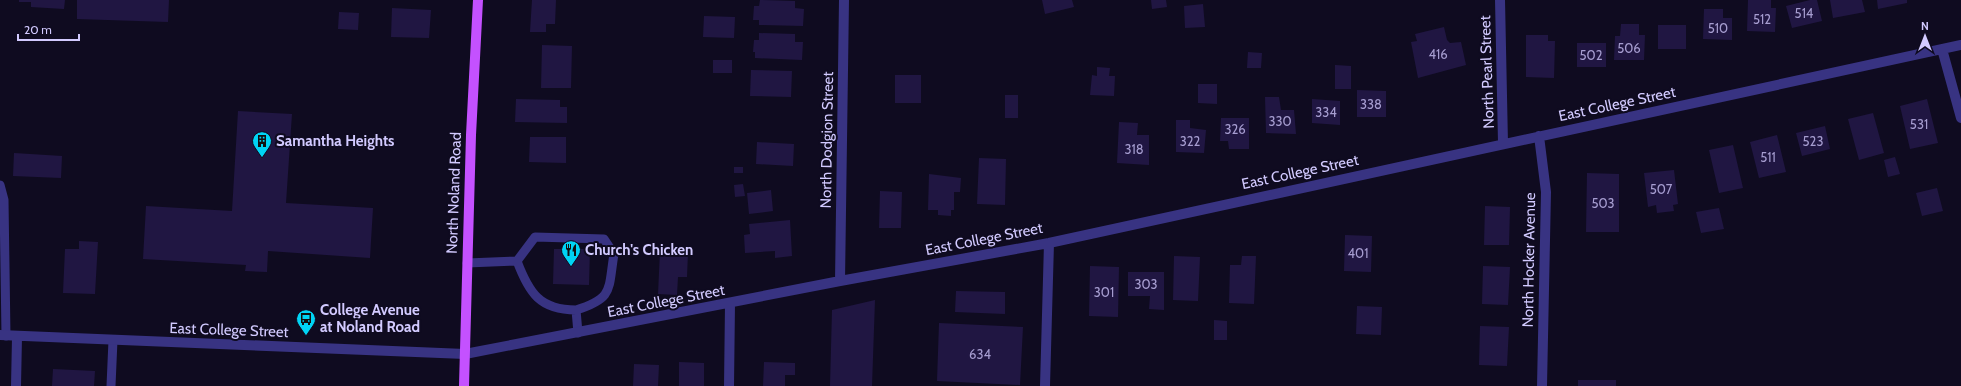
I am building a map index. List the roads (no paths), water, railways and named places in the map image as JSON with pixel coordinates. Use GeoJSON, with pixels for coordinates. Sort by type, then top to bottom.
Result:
{"type":"FeatureCollection","features":[{"type":"Feature","properties":{"kind":"main road","name":"North Noland Road"},"geometry":{"type":"LineString","coordinates":[[464,386],[471,135],[478,0]]}},
{"type":"Feature","properties":{"kind":"street","name":"North Dodgion Street"},"geometry":{"type":"LineString","coordinates":[[840,281],[844,0]]}},
{"type":"Feature","properties":{"kind":"street","name":"North Pearl Street"},"geometry":{"type":"LineString","coordinates":[[1500,0],[1503,143]]}},
{"type":"Feature","properties":{"kind":"street","name":"East College Street"},"geometry":{"type":"LineString","coordinates":[[3,336],[465,354],[730,304],[840,281],[1049,243],[1503,143],[1961,45]]}},
{"type":"Feature","properties":{"kind":"street"},"geometry":{"type":"LineString","coordinates":[[1942,49],[1961,118]]}},
{"type":"Feature","properties":{"kind":"street","name":"North Hocker Avenue"},"geometry":{"type":"LineString","coordinates":[[1539,136],[1546,192],[1542,386]]}},
{"type":"Feature","properties":{"kind":"street"},"geometry":{"type":"LineString","coordinates":[[1045,386],[1049,243]]}},
{"type":"Feature","properties":{"kind":"street"},"geometry":{"type":"LineString","coordinates":[[729,386],[730,304]]}},
{"type":"Feature","properties":{"kind":"street"},"geometry":{"type":"LineString","coordinates":[[16,386],[17,337]]}},
{"type":"Feature","properties":{"kind":"lane"},"geometry":{"type":"LineString","coordinates":[[0,185],[4,200],[3,336]]}},
{"type":"Feature","properties":{"kind":"lane"},"geometry":{"type":"LineString","coordinates":[[535,237],[604,239],[614,254],[608,292],[596,303],[576,310],[560,310],[542,302],[526,283],[518,261],[535,237]]}},
{"type":"Feature","properties":{"kind":"lane"},"geometry":{"type":"LineString","coordinates":[[467,263],[518,261]]}},
{"type":"Feature","properties":{"kind":"lane"},"geometry":{"type":"LineString","coordinates":[[576,310],[578,333]]}},
{"type":"Feature","properties":{"kind":"lane"},"geometry":{"type":"LineString","coordinates":[[111,386],[113,340]]}},
{"type":"Feature","properties":{"kind":"place","name":"Samantha Heights"},"geometry":{"type":"Point","coordinates":[262,158]}},
{"type":"Feature","properties":{"kind":"place","name":"Church's Chicken"},"geometry":{"type":"Point","coordinates":[571,267]}},
{"type":"Feature","properties":{"kind":"place","name":"College Avenue at Noland Road"},"geometry":{"type":"Point","coordinates":[306,336]}}]}
